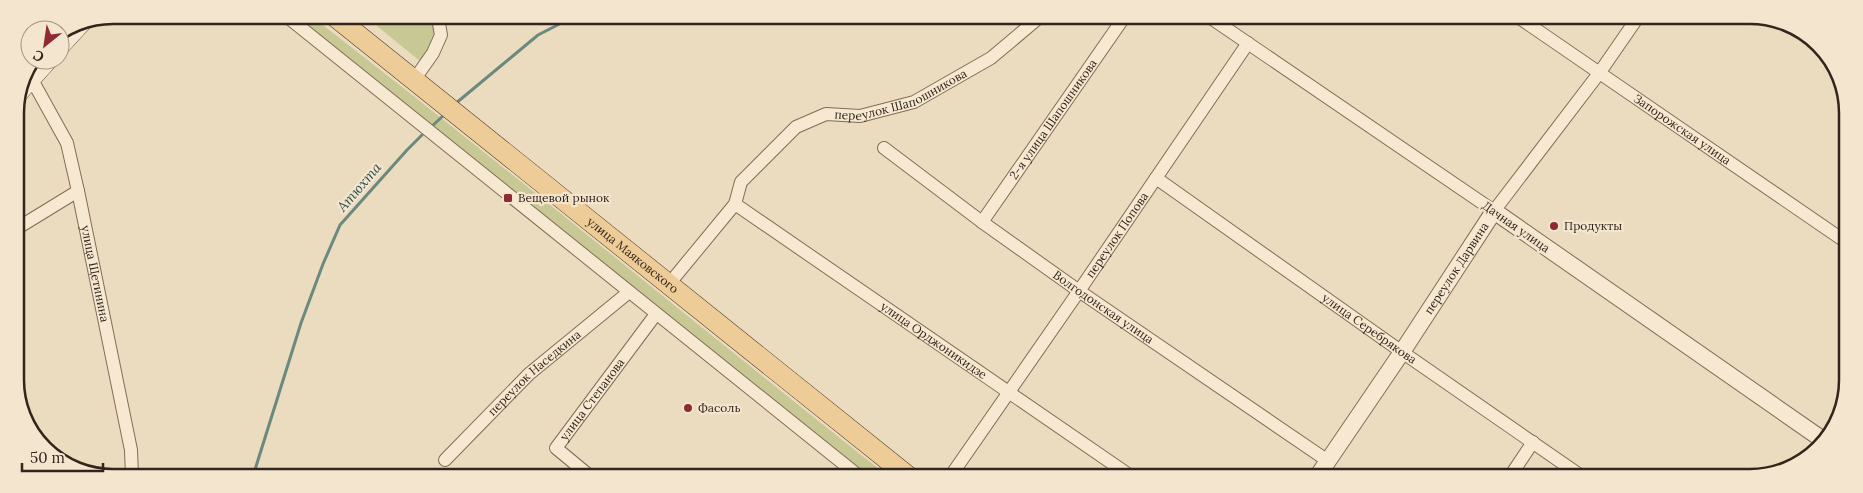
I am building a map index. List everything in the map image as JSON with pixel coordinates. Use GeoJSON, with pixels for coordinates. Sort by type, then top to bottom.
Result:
{"type":"FeatureCollection","features":[{"type":"Feature","properties":{"kind":"main road","name":"улица Маяковского"},"geometry":{"type":"LineString","coordinates":[[353,24],[419,84],[899,469]]}},
{"type":"Feature","properties":{"kind":"main road"},"geometry":{"type":"LineString","coordinates":[[31,78],[39,70]]}},
{"type":"Feature","properties":{"kind":"street"},"geometry":{"type":"LineString","coordinates":[[296,24],[850,469]]}},
{"type":"Feature","properties":{"kind":"street"},"geometry":{"type":"LineString","coordinates":[[419,84],[441,35],[439,24]]}},
{"type":"Feature","properties":{"kind":"street","name":"переулок Шапошникова"},"geometry":{"type":"LineString","coordinates":[[669,284],[735,204],[741,182],[796,127],[826,114],[860,116],[914,102],[992,58],[1032,24]]}},
{"type":"Feature","properties":{"kind":"street","name":"2-я улица Шапошникова"},"geometry":{"type":"LineString","coordinates":[[982,222],[1119,24]]}},
{"type":"Feature","properties":{"kind":"street","name":"Дачная улица"},"geometry":{"type":"LineString","coordinates":[[1220,24],[1494,211],[1818,437]]}},
{"type":"Feature","properties":{"kind":"street","name":"Запорожская улица"},"geometry":{"type":"LineString","coordinates":[[1528,24],[1839,237]]}},
{"type":"Feature","properties":{"kind":"street","name":"переулок Дарвина"},"geometry":{"type":"LineString","coordinates":[[1322,469],[1494,211],[1600,72],[1633,24]]}},
{"type":"Feature","properties":{"kind":"street","name":"переулок Попова"},"geometry":{"type":"LineString","coordinates":[[956,469],[1080,292],[1248,43]]}},
{"type":"Feature","properties":{"kind":"street","name":"улица Щетинина"},"geometry":{"type":"LineString","coordinates":[[31,78],[67,144],[131,450],[132,469]]}},
{"type":"Feature","properties":{"kind":"street","name":"Волгодонская улица"},"geometry":{"type":"LineString","coordinates":[[884,148],[982,222],[1080,292],[1328,461]]}},
{"type":"Feature","properties":{"kind":"street","name":"улица Серебрякова"},"geometry":{"type":"LineString","coordinates":[[1156,178],[1571,469]]}},
{"type":"Feature","properties":{"kind":"street"},"geometry":{"type":"LineString","coordinates":[[24,224],[78,191]]}},
{"type":"Feature","properties":{"kind":"street","name":"улица Орджоникидзе"},"geometry":{"type":"LineString","coordinates":[[735,204],[1120,469]]}},
{"type":"Feature","properties":{"kind":"street","name":"переулок Наседкина"},"geometry":{"type":"LineString","coordinates":[[445,460],[529,374],[629,292]]}},
{"type":"Feature","properties":{"kind":"street","name":"улица Степанова"},"geometry":{"type":"LineString","coordinates":[[581,469],[556,448],[656,314]]}},
{"type":"Feature","properties":{"kind":"street"},"geometry":{"type":"LineString","coordinates":[[1514,469],[1533,442]]}},
{"type":"Feature","properties":{"kind":"green space"},"geometry":{"type":"Polygon","coordinates":[[[303,24],[321,24],[879,469],[858,469],[303,24]]]}},
{"type":"Feature","properties":{"kind":"green space"},"geometry":{"type":"Polygon","coordinates":[[[377,24],[434,24],[439,35],[421,62],[377,24]]]}},
{"type":"Feature","properties":{"kind":"waterway","name":"Атюхта"},"geometry":{"type":"LineString","coordinates":[[455,104],[538,35],[559,24]]}},
{"type":"Feature","properties":{"kind":"waterway","name":"Атюхта"},"geometry":{"type":"LineString","coordinates":[[430,128],[445,114]]}},
{"type":"Feature","properties":{"kind":"waterway","name":"Атюхта"},"geometry":{"type":"LineString","coordinates":[[255,469],[301,323],[340,225],[425,132]]}},
{"type":"Feature","properties":{"kind":"place","name":"Вещевой рынок"},"geometry":{"type":"Point","coordinates":[508,198]}},
{"type":"Feature","properties":{"kind":"place","name":"Продукты"},"geometry":{"type":"Point","coordinates":[1554,226]}},
{"type":"Feature","properties":{"kind":"place","name":"Фасоль"},"geometry":{"type":"Point","coordinates":[688,408]}}]}
